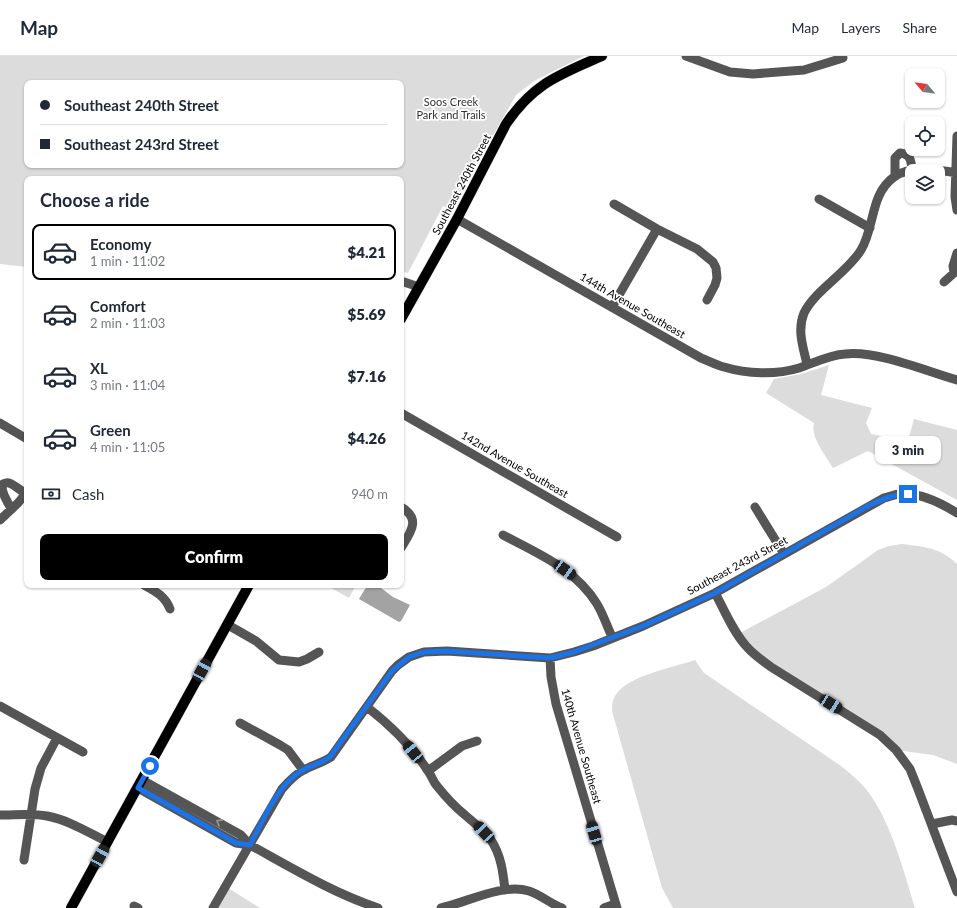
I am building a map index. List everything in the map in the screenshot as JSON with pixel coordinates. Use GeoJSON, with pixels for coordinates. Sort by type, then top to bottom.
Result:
{"type":"FeatureCollection","features":[{"type":"Feature","properties":{"kind":"main road","name":"Southeast 240th Street"},"geometry":{"type":"LineString","coordinates":[[404,314],[457,219],[506,124],[515,110],[530,95],[549,80],[602,56]]}},
{"type":"Feature","properties":{"kind":"main road"},"geometry":{"type":"LineString","coordinates":[[71,908],[247,588]]}},
{"type":"Feature","properties":{"kind":"street"},"geometry":{"type":"LineString","coordinates":[[686,56],[730,72],[753,74],[804,70],[843,58]]}},
{"type":"Feature","properties":{"kind":"street"},"geometry":{"type":"LineString","coordinates":[[957,136],[955,197],[957,210]]}},
{"type":"Feature","properties":{"kind":"street"},"geometry":{"type":"LineString","coordinates":[[895,176],[895,158],[900,153],[906,154],[910,158],[911,164]]}},
{"type":"Feature","properties":{"kind":"street"},"geometry":{"type":"LineString","coordinates":[[945,170],[956,173]]}},
{"type":"Feature","properties":{"kind":"street"},"geometry":{"type":"LineString","coordinates":[[807,364],[801,338],[801,325],[804,314],[811,303],[856,259],[867,238],[881,191],[895,176],[905,172]]}},
{"type":"Feature","properties":{"kind":"street"},"geometry":{"type":"LineString","coordinates":[[819,199],[870,228]]}},
{"type":"Feature","properties":{"kind":"street"},"geometry":{"type":"LineString","coordinates":[[614,204],[708,256],[716,268],[717,278],[707,300]]}},
{"type":"Feature","properties":{"kind":"street","name":"144th Avenue Southeast"},"geometry":{"type":"LineString","coordinates":[[457,219],[701,358],[722,367],[738,371],[786,371],[828,357],[846,354],[863,354],[884,358],[957,380]]}},
{"type":"Feature","properties":{"kind":"street"},"geometry":{"type":"LineString","coordinates":[[612,307],[657,229]]}},
{"type":"Feature","properties":{"kind":"street"},"geometry":{"type":"LineString","coordinates":[[944,282],[956,274],[953,266],[957,253]]}},
{"type":"Feature","properties":{"kind":"street"},"geometry":{"type":"LineString","coordinates":[[404,282],[419,287]]}},
{"type":"Feature","properties":{"kind":"street","name":"142nd Avenue Southeast"},"geometry":{"type":"LineString","coordinates":[[404,415],[617,537]]}},
{"type":"Feature","properties":{"kind":"street"},"geometry":{"type":"LineString","coordinates":[[0,423],[24,437]]}},
{"type":"Feature","properties":{"kind":"street"},"geometry":{"type":"LineString","coordinates":[[12,509],[3,497],[0,490],[1,486],[4,483],[8,483],[24,492]]}},
{"type":"Feature","properties":{"kind":"street","name":"Southeast 243rd Street"},"geometry":{"type":"LineString","coordinates":[[302,770],[325,761],[330,757],[395,668],[409,657],[424,652],[447,651],[550,658],[574,652],[643,626],[715,593],[884,498],[899,494],[922,496],[936,501],[957,513]]}},
{"type":"Feature","properties":{"kind":"street"},"geometry":{"type":"LineString","coordinates":[[0,520],[24,495]]}},
{"type":"Feature","properties":{"kind":"street"},"geometry":{"type":"LineString","coordinates":[[755,507],[784,554]]}},
{"type":"Feature","properties":{"kind":"street"},"geometry":{"type":"LineString","coordinates":[[404,509],[409,513],[413,523],[412,529],[404,543]]}},
{"type":"Feature","properties":{"kind":"street"},"geometry":{"type":"LineString","coordinates":[[503,535],[558,565],[573,575],[586,588],[597,604],[612,637]]}},
{"type":"Feature","properties":{"kind":"street"},"geometry":{"type":"LineString","coordinates":[[152,588],[167,601],[170,608]]}},
{"type":"Feature","properties":{"kind":"street"},"geometry":{"type":"LineString","coordinates":[[715,593],[738,634],[746,646],[757,656],[771,667],[880,735],[896,750],[910,769],[955,883],[957,892]]}},
{"type":"Feature","properties":{"kind":"street"},"geometry":{"type":"LineString","coordinates":[[228,625],[256,641],[279,660],[300,662],[318,652]]}},
{"type":"Feature","properties":{"kind":"street","name":"140th Avenue Southeast"},"geometry":{"type":"LineString","coordinates":[[550,658],[551,677],[556,704],[616,906]]}},
{"type":"Feature","properties":{"kind":"street"},"geometry":{"type":"LineString","coordinates":[[0,706],[84,752]]}},
{"type":"Feature","properties":{"kind":"street"},"geometry":{"type":"LineString","coordinates":[[367,707],[391,727],[428,771],[436,785],[464,815],[477,824],[491,840],[502,865],[505,890]]}},
{"type":"Feature","properties":{"kind":"street"},"geometry":{"type":"LineString","coordinates":[[213,908],[282,789],[302,770],[288,750],[240,723]]}},
{"type":"Feature","properties":{"kind":"street"},"geometry":{"type":"LineString","coordinates":[[24,860],[35,789],[41,768],[56,738]]}},
{"type":"Feature","properties":{"kind":"street"},"geometry":{"type":"LineString","coordinates":[[428,771],[462,746],[477,741]]}},
{"type":"Feature","properties":{"kind":"street"},"geometry":{"type":"LineString","coordinates":[[140,784],[236,843],[250,845],[331,889],[378,908]]}},
{"type":"Feature","properties":{"kind":"street"},"geometry":{"type":"LineString","coordinates":[[0,815],[31,814],[47,816],[62,820],[108,842]]}},
{"type":"Feature","properties":{"kind":"street"},"geometry":{"type":"LineString","coordinates":[[932,824],[952,820],[957,821]]}},
{"type":"Feature","properties":{"kind":"street"},"geometry":{"type":"LineString","coordinates":[[441,908],[456,906],[505,890],[514,889],[528,891],[562,908]]}},
{"type":"Feature","properties":{"kind":"street"},"geometry":{"type":"LineString","coordinates":[[604,908],[616,906]]}},
{"type":"Feature","properties":{"kind":"green space","name":"Soos Creek Park and Trails"},"geometry":{"type":"Polygon","coordinates":[[[0,56],[584,56],[534,81],[516,95],[451,210],[443,206],[408,273],[404,272],[404,176],[24,176],[24,267],[0,264],[0,56]]]}},
{"type":"Feature","properties":{"kind":"green space"},"geometry":{"type":"Polygon","coordinates":[[[829,365],[821,395],[872,408],[866,423],[871,434],[907,444],[914,419],[957,430],[957,500],[868,451],[833,468],[816,440],[813,428],[814,423],[766,393],[774,379],[801,374],[829,365]]]}},
{"type":"Feature","properties":{"kind":"green space"},"geometry":{"type":"Polygon","coordinates":[[[902,544],[925,547],[938,551],[951,558],[957,564],[957,764],[933,755],[896,750],[771,667],[738,634],[826,587],[878,550],[889,546],[902,544]]]}},
{"type":"Feature","properties":{"kind":"green space"},"geometry":{"type":"Polygon","coordinates":[[[331,588],[354,588],[349,598],[331,588]]]}},
{"type":"Feature","properties":{"kind":"green space"},"geometry":{"type":"Polygon","coordinates":[[[695,660],[704,673],[841,766],[866,789],[883,816],[889,830],[901,862],[915,908],[673,908],[662,888],[612,711],[612,706],[618,692],[636,679],[695,660]]]}},
{"type":"Feature","properties":{"kind":"green space"},"geometry":{"type":"Polygon","coordinates":[[[225,886],[260,908],[213,908],[225,886]]]}},
{"type":"Feature","properties":{"kind":"shaded area"},"geometry":{"type":"Polygon","coordinates":[[[381,588],[393,597],[410,605],[401,621],[399,622],[359,599],[365,589],[381,588]]]}},
{"type":"Feature","properties":{"kind":"route"},"geometry":{"type":"LineString","coordinates":[[150,766],[138,788],[236,843],[250,845],[282,789],[302,770],[325,761],[335,752],[392,671],[409,657],[424,652],[447,651],[550,658],[593,646],[612,637],[643,626],[715,593],[884,498],[899,494],[908,494]]}}]}
